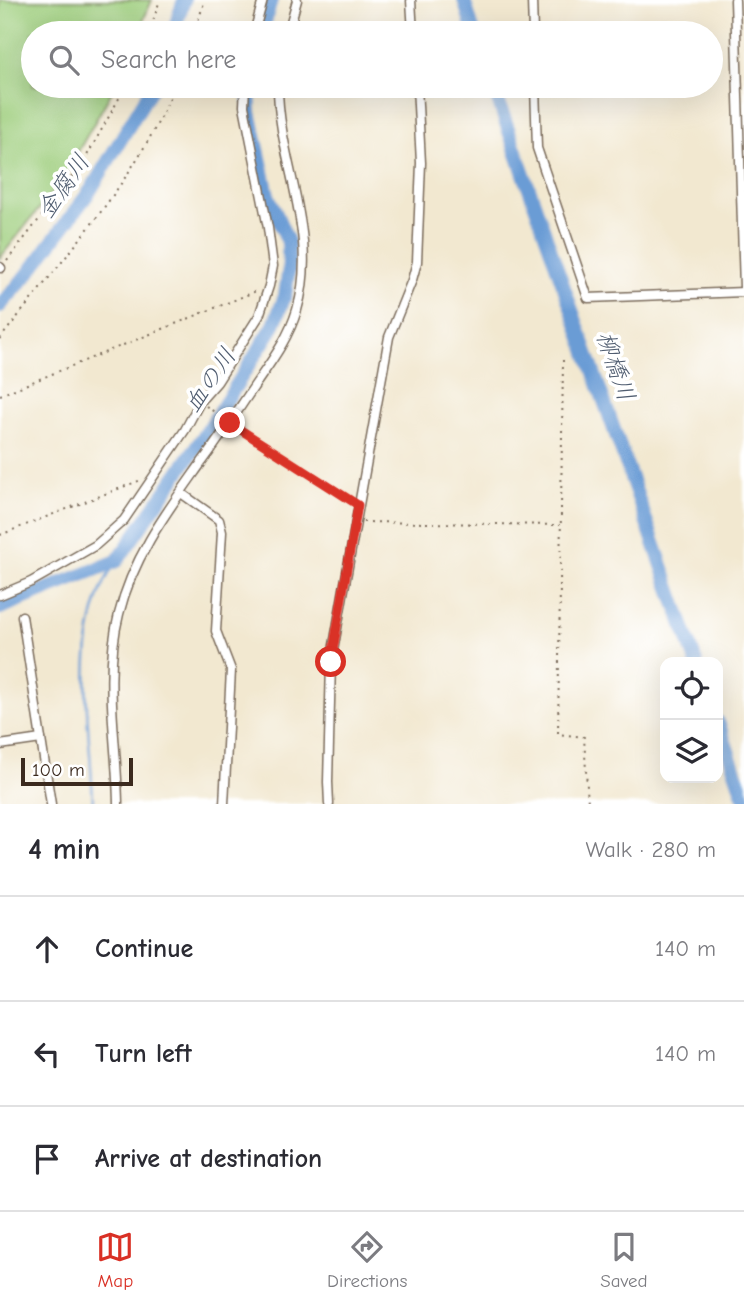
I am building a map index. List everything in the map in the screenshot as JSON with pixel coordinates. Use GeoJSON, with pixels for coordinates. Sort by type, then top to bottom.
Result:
{"type":"FeatureCollection","features":[{"type":"Feature","properties":{"kind":"street"},"geometry":{"type":"LineString","coordinates":[[257,21],[263,0]]}},
{"type":"Feature","properties":{"kind":"street"},"geometry":{"type":"LineString","coordinates":[[291,21],[296,0]]}},
{"type":"Feature","properties":{"kind":"street"},"geometry":{"type":"LineString","coordinates":[[411,0],[412,21]]}},
{"type":"Feature","properties":{"kind":"street"},"geometry":{"type":"LineString","coordinates":[[532,0],[533,21]]}},
{"type":"Feature","properties":{"kind":"street"},"geometry":{"type":"LineString","coordinates":[[535,98],[537,148],[589,298],[744,290],[735,0]]}},
{"type":"Feature","properties":{"kind":"street"},"geometry":{"type":"LineString","coordinates":[[0,595],[31,582],[96,545],[124,520],[259,316],[273,266],[244,98]]}},
{"type":"Feature","properties":{"kind":"street"},"geometry":{"type":"LineString","coordinates":[[118,804],[111,706],[111,651],[129,581],[158,525],[288,335],[303,285],[305,251],[278,111],[278,98]]}},
{"type":"Feature","properties":{"kind":"street"},"geometry":{"type":"LineString","coordinates":[[329,804],[331,662],[389,337],[417,262],[421,163],[418,98]]}},
{"type":"Feature","properties":{"kind":"street"},"geometry":{"type":"LineString","coordinates":[[181,493],[219,520],[222,532],[216,631],[231,670],[224,804]]}},
{"type":"Feature","properties":{"kind":"street"},"geometry":{"type":"LineString","coordinates":[[22,616],[51,804]]}},
{"type":"Feature","properties":{"kind":"street"},"geometry":{"type":"LineString","coordinates":[[0,745],[41,739]]}},
{"type":"Feature","properties":{"kind":"path"},"geometry":{"type":"LineString","coordinates":[[153,21],[160,0]]}},
{"type":"Feature","properties":{"kind":"path"},"geometry":{"type":"LineString","coordinates":[[198,21],[205,0]]}},
{"type":"Feature","properties":{"kind":"path"},"geometry":{"type":"LineString","coordinates":[[1,268],[84,161],[119,98]]}},
{"type":"Feature","properties":{"kind":"path"},"geometry":{"type":"LineString","coordinates":[[0,339],[111,197],[145,145],[169,98]]}},
{"type":"Feature","properties":{"kind":"path"},"geometry":{"type":"LineString","coordinates":[[0,395],[269,286]]}},
{"type":"Feature","properties":{"kind":"path"},"geometry":{"type":"LineString","coordinates":[[564,360],[558,734],[584,737],[588,804]]}},
{"type":"Feature","properties":{"kind":"path"},"geometry":{"type":"LineString","coordinates":[[202,404],[358,505]]}},
{"type":"Feature","properties":{"kind":"path"},"geometry":{"type":"LineString","coordinates":[[0,536],[155,474]]}},
{"type":"Feature","properties":{"kind":"path"},"geometry":{"type":"LineString","coordinates":[[355,522],[561,525]]}},
{"type":"Feature","properties":{"kind":"green space"},"geometry":{"type":"Polygon","coordinates":[[[0,0],[152,0],[143,21],[21,21],[21,98],[108,98],[62,180],[0,258],[0,0]]]}},
{"type":"Feature","properties":{"kind":"waterway","name":"金腐川"},"geometry":{"type":"LineString","coordinates":[[177,21],[184,0]]}},
{"type":"Feature","properties":{"kind":"waterway","name":"血の川"},"geometry":{"type":"LineString","coordinates":[[265,21],[271,0]]}},
{"type":"Feature","properties":{"kind":"waterway","name":"柳橋川"},"geometry":{"type":"LineString","coordinates":[[464,0],[470,21]]}},
{"type":"Feature","properties":{"kind":"waterway","name":"金腐川"},"geometry":{"type":"LineString","coordinates":[[0,306],[28,274],[90,191],[146,98]]}},
{"type":"Feature","properties":{"kind":"waterway","name":"血の川"},"geometry":{"type":"LineString","coordinates":[[0,608],[117,561],[208,430],[273,327],[285,296],[289,268],[288,242],[268,195],[249,98]]}},
{"type":"Feature","properties":{"kind":"waterway","name":"柳橋川"},"geometry":{"type":"LineString","coordinates":[[497,98],[694,657]]}},
{"type":"Feature","properties":{"kind":"waterway"},"geometry":{"type":"LineString","coordinates":[[93,804],[87,711],[88,647],[93,616],[102,588],[117,561]]}},
{"type":"Feature","properties":{"kind":"waterway","name":"柳橋川"},"geometry":{"type":"LineString","coordinates":[[723,736],[744,797]]}},
{"type":"Feature","properties":{"kind":"route"},"geometry":{"type":"LineString","coordinates":[[230,423],[358,505],[331,662]]}}]}
